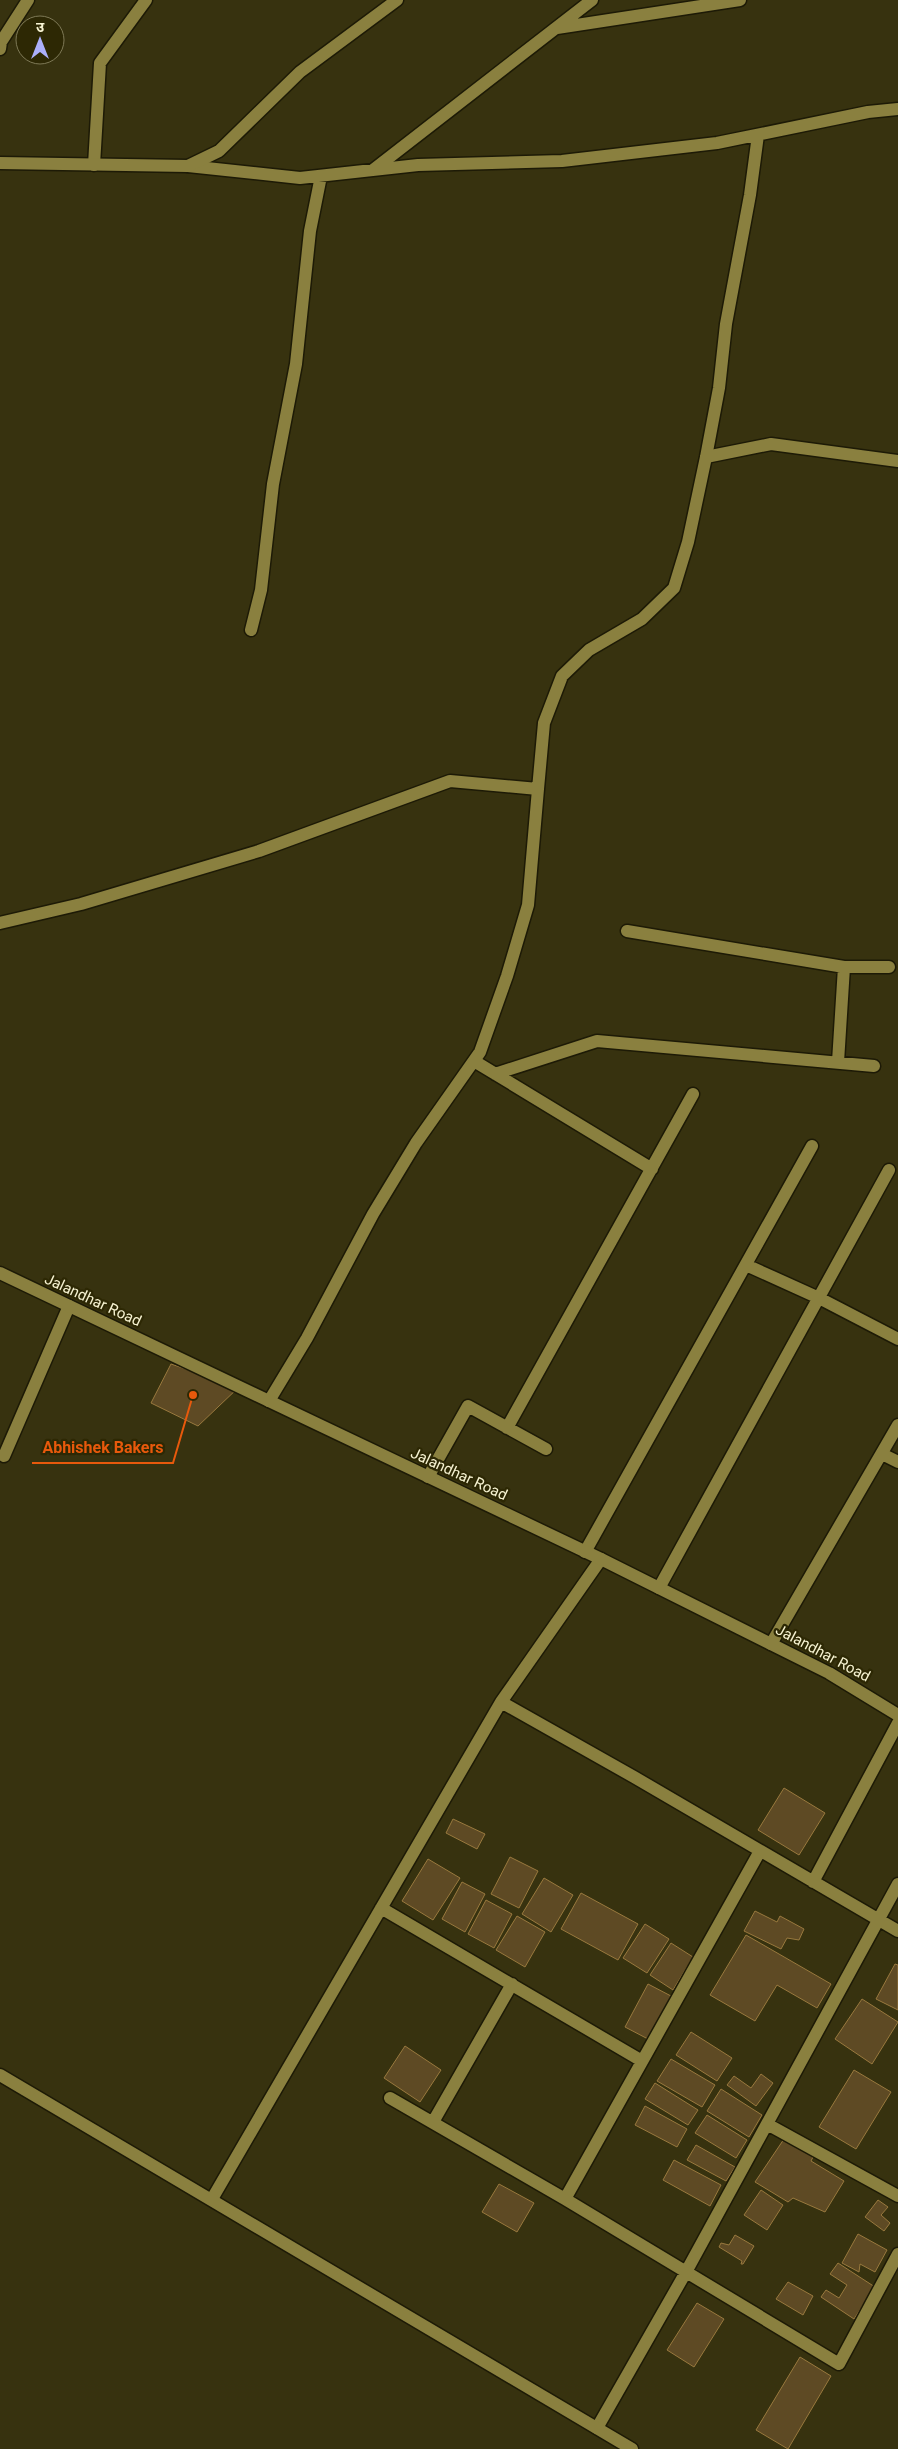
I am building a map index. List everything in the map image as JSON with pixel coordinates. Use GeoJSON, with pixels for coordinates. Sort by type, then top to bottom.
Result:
{"type":"FeatureCollection","features":[{"type":"Feature","properties":{"kind":"street"},"geometry":{"type":"LineString","coordinates":[[0,49],[2,42],[28,0]]}},
{"type":"Feature","properties":{"kind":"street"},"geometry":{"type":"LineString","coordinates":[[94,164],[100,63],[146,0]]}},
{"type":"Feature","properties":{"kind":"street"},"geometry":{"type":"LineString","coordinates":[[188,166],[219,151],[300,72],[397,0]]}},
{"type":"Feature","properties":{"kind":"street"},"geometry":{"type":"LineString","coordinates":[[373,170],[592,0]]}},
{"type":"Feature","properties":{"kind":"street"},"geometry":{"type":"LineString","coordinates":[[555,29],[740,0]]}},
{"type":"Feature","properties":{"kind":"street"},"geometry":{"type":"LineString","coordinates":[[0,163],[188,166],[300,178],[418,165],[562,161],[718,143],[868,112],[898,109]]}},
{"type":"Feature","properties":{"kind":"street"},"geometry":{"type":"LineString","coordinates":[[269,1401],[411,1151],[480,1052],[504,986],[528,905],[544,723],[562,676],[589,650],[642,619],[674,588],[688,542],[706,457],[718,388],[726,324],[750,195],[758,135]]}},
{"type":"Feature","properties":{"kind":"street"},"geometry":{"type":"LineString","coordinates":[[251,630],[261,590],[273,484],[296,364],[310,231],[321,176]]}},
{"type":"Feature","properties":{"kind":"street"},"geometry":{"type":"LineString","coordinates":[[706,457],[771,444],[898,461]]}},
{"type":"Feature","properties":{"kind":"street"},"geometry":{"type":"LineString","coordinates":[[0,923],[81,904],[259,851],[450,781],[538,789]]}},
{"type":"Feature","properties":{"kind":"street"},"geometry":{"type":"LineString","coordinates":[[627,931],[844,967],[889,967]]}},
{"type":"Feature","properties":{"kind":"street"},"geometry":{"type":"LineString","coordinates":[[838,1062],[844,967]]}},
{"type":"Feature","properties":{"kind":"street"},"geometry":{"type":"LineString","coordinates":[[495,1074],[597,1041],[874,1066]]}},
{"type":"Feature","properties":{"kind":"street"},"geometry":{"type":"LineString","coordinates":[[474,1061],[652,1168]]}},
{"type":"Feature","properties":{"kind":"street"},"geometry":{"type":"LineString","coordinates":[[507,1428],[694,1094]]}},
{"type":"Feature","properties":{"kind":"street"},"geometry":{"type":"LineString","coordinates":[[585,1552],[812,1146]]}},
{"type":"Feature","properties":{"kind":"street"},"geometry":{"type":"LineString","coordinates":[[659,1588],[889,1170]]}},
{"type":"Feature","properties":{"kind":"street"},"geometry":{"type":"LineString","coordinates":[[746,1265],[819,1298],[898,1339]]}},
{"type":"Feature","properties":{"kind":"street","name":"Jalandhar Road"},"geometry":{"type":"LineString","coordinates":[[0,1273],[601,1559],[829,1673],[898,1715]]}},
{"type":"Feature","properties":{"kind":"street"},"geometry":{"type":"LineString","coordinates":[[4,1456],[70,1306]]}},
{"type":"Feature","properties":{"kind":"street"},"geometry":{"type":"LineString","coordinates":[[428,1477],[468,1406],[546,1449]]}},
{"type":"Feature","properties":{"kind":"street"},"geometry":{"type":"LineString","coordinates":[[771,1644],[898,1425]]}},
{"type":"Feature","properties":{"kind":"street"},"geometry":{"type":"LineString","coordinates":[[882,1454],[898,1462]]}},
{"type":"Feature","properties":{"kind":"street"},"geometry":{"type":"LineString","coordinates":[[212,2199],[501,1702],[601,1559]]}},
{"type":"Feature","properties":{"kind":"street"},"geometry":{"type":"LineString","coordinates":[[501,1702],[898,1931]]}},
{"type":"Feature","properties":{"kind":"street"},"geometry":{"type":"LineString","coordinates":[[814,1882],[898,1723]]}},
{"type":"Feature","properties":{"kind":"street"},"geometry":{"type":"LineString","coordinates":[[565,2199],[760,1851]]}},
{"type":"Feature","properties":{"kind":"street"},"geometry":{"type":"LineString","coordinates":[[597,2428],[686,2272],[898,1884]]}},
{"type":"Feature","properties":{"kind":"street"},"geometry":{"type":"LineString","coordinates":[[382,1908],[642,2061]]}},
{"type":"Feature","properties":{"kind":"street"},"geometry":{"type":"LineString","coordinates":[[433,2122],[512,1984]]}},
{"type":"Feature","properties":{"kind":"street"},"geometry":{"type":"LineString","coordinates":[[0,2075],[632,2449]]}},
{"type":"Feature","properties":{"kind":"street"},"geometry":{"type":"LineString","coordinates":[[390,2098],[565,2199],[839,2364],[898,2254]]}},
{"type":"Feature","properties":{"kind":"street"},"geometry":{"type":"LineString","coordinates":[[767,2124],[898,2196]]}},
{"type":"Feature","properties":{"kind":"building"},"geometry":{"type":"Polygon","coordinates":[[[171,1364],[239,1387],[198,1426],[151,1403],[171,1364]]]}},
{"type":"Feature","properties":{"kind":"building"},"geometry":{"type":"Polygon","coordinates":[[[784,1788],[825,1813],[799,1855],[758,1830],[784,1788]]]}},
{"type":"Feature","properties":{"kind":"building"},"geometry":{"type":"Polygon","coordinates":[[[453,1819],[485,1834],[477,1849],[446,1833],[453,1819]]]}},
{"type":"Feature","properties":{"kind":"building"},"geometry":{"type":"Polygon","coordinates":[[[510,1857],[538,1871],[519,1908],[491,1894],[510,1857]]]}},
{"type":"Feature","properties":{"kind":"building"},"geometry":{"type":"Polygon","coordinates":[[[428,1859],[460,1878],[433,1920],[402,1901],[428,1859]]]}},
{"type":"Feature","properties":{"kind":"building"},"geometry":{"type":"Polygon","coordinates":[[[544,1878],[573,1895],[551,1932],[522,1914],[544,1878]]]}},
{"type":"Feature","properties":{"kind":"building"},"geometry":{"type":"Polygon","coordinates":[[[462,1882],[485,1894],[465,1932],[442,1919],[462,1882]]]}},
{"type":"Feature","properties":{"kind":"building"},"geometry":{"type":"Polygon","coordinates":[[[581,1893],[638,1924],[618,1960],[561,1929],[581,1893]]]}},
{"type":"Feature","properties":{"kind":"building"},"geometry":{"type":"Polygon","coordinates":[[[486,1900],[512,1914],[494,1948],[468,1934],[486,1900]]]}},
{"type":"Feature","properties":{"kind":"building"},"geometry":{"type":"Polygon","coordinates":[[[755,1911],[777,1922],[780,1916],[804,1929],[799,1940],[787,1938],[781,1949],[744,1931],[755,1911]]]}},
{"type":"Feature","properties":{"kind":"building"},"geometry":{"type":"Polygon","coordinates":[[[517,1916],[545,1932],[525,1967],[496,1950],[517,1916]]]}},
{"type":"Feature","properties":{"kind":"building"},"geometry":{"type":"Polygon","coordinates":[[[645,1924],[669,1939],[647,1973],[623,1958],[645,1924]]]}},
{"type":"Feature","properties":{"kind":"building"},"geometry":{"type":"Polygon","coordinates":[[[746,1935],[831,1984],[817,2008],[777,1985],[755,2021],[710,1995],[746,1935]]]}},
{"type":"Feature","properties":{"kind":"building"},"geometry":{"type":"Polygon","coordinates":[[[671,1943],[693,1957],[673,1990],[650,1975],[671,1943]]]}},
{"type":"Feature","properties":{"kind":"building"},"geometry":{"type":"Polygon","coordinates":[[[895,1964],[898,1965],[898,2010],[876,1999],[895,1964]]]}},
{"type":"Feature","properties":{"kind":"building"},"geometry":{"type":"Polygon","coordinates":[[[648,1984],[671,1996],[648,2039],[625,2027],[648,1984]]]}},
{"type":"Feature","properties":{"kind":"building"},"geometry":{"type":"Polygon","coordinates":[[[862,1999],[898,2022],[872,2064],[835,2039],[862,1999]]]}},
{"type":"Feature","properties":{"kind":"building"},"geometry":{"type":"Polygon","coordinates":[[[691,2032],[732,2058],[717,2081],[676,2055],[691,2032]]]}},
{"type":"Feature","properties":{"kind":"building"},"geometry":{"type":"Polygon","coordinates":[[[405,2046],[441,2070],[420,2102],[384,2078],[405,2046]]]}},
{"type":"Feature","properties":{"kind":"building"},"geometry":{"type":"Polygon","coordinates":[[[671,2059],[715,2085],[702,2107],[657,2081],[671,2059]]]}},
{"type":"Feature","properties":{"kind":"building"},"geometry":{"type":"Polygon","coordinates":[[[854,2070],[891,2092],[856,2149],[819,2127],[854,2070]]]}},
{"type":"Feature","properties":{"kind":"building"},"geometry":{"type":"Polygon","coordinates":[[[761,2074],[773,2083],[756,2106],[727,2085],[734,2076],[751,2088],[761,2074]]]}},
{"type":"Feature","properties":{"kind":"building"},"geometry":{"type":"Polygon","coordinates":[[[655,2083],[698,2110],[688,2125],[645,2099],[655,2083]]]}},
{"type":"Feature","properties":{"kind":"building"},"geometry":{"type":"Polygon","coordinates":[[[721,2089],[762,2115],[749,2137],[707,2111],[721,2089]]]}},
{"type":"Feature","properties":{"kind":"building"},"geometry":{"type":"Polygon","coordinates":[[[645,2106],[687,2129],[677,2147],[635,2125],[645,2106]]]}},
{"type":"Feature","properties":{"kind":"building"},"geometry":{"type":"Polygon","coordinates":[[[707,2115],[747,2140],[736,2158],[695,2133],[707,2115]]]}},
{"type":"Feature","properties":{"kind":"building"},"geometry":{"type":"Polygon","coordinates":[[[784,2139],[814,2155],[811,2161],[844,2181],[825,2212],[793,2198],[788,2202],[755,2182],[784,2139]]]}},
{"type":"Feature","properties":{"kind":"building"},"geometry":{"type":"Polygon","coordinates":[[[696,2145],[735,2167],[726,2181],[687,2160],[696,2145]]]}},
{"type":"Feature","properties":{"kind":"building"},"geometry":{"type":"Polygon","coordinates":[[[674,2160],[721,2185],[710,2206],[663,2180],[674,2160]]]}},
{"type":"Feature","properties":{"kind":"building"},"geometry":{"type":"Polygon","coordinates":[[[499,2184],[534,2203],[517,2232],[482,2212],[499,2184]]]}},
{"type":"Feature","properties":{"kind":"building"},"geometry":{"type":"Polygon","coordinates":[[[761,2190],[783,2205],[767,2230],[744,2215],[761,2190]]]}},
{"type":"Feature","properties":{"kind":"building"},"geometry":{"type":"Polygon","coordinates":[[[878,2200],[888,2207],[881,2215],[890,2223],[884,2231],[865,2217],[878,2200]]]}},
{"type":"Feature","properties":{"kind":"building"},"geometry":{"type":"Polygon","coordinates":[[[858,2234],[887,2250],[875,2272],[860,2264],[859,2272],[842,2263],[858,2234]]]}},
{"type":"Feature","properties":{"kind":"building"},"geometry":{"type":"Polygon","coordinates":[[[735,2235],[754,2246],[743,2264],[741,2264],[742,2261],[719,2247],[721,2243],[729,2245],[735,2235]]]}},
{"type":"Feature","properties":{"kind":"building"},"geometry":{"type":"Polygon","coordinates":[[[838,2263],[875,2287],[854,2319],[821,2297],[826,2290],[839,2298],[847,2285],[830,2274],[838,2263]]]}},
{"type":"Feature","properties":{"kind":"building"},"geometry":{"type":"Polygon","coordinates":[[[788,2282],[813,2296],[803,2315],[776,2299],[788,2282]]]}},
{"type":"Feature","properties":{"kind":"building"},"geometry":{"type":"Polygon","coordinates":[[[697,2303],[724,2319],[694,2367],[667,2350],[697,2303]]]}},
{"type":"Feature","properties":{"kind":"building"},"geometry":{"type":"Polygon","coordinates":[[[800,2357],[831,2376],[788,2449],[756,2430],[800,2357]]]}},
{"type":"Feature","properties":{"kind":"place","name":"Abhishek Bakers"},"geometry":{"type":"Point","coordinates":[193,1395]}}]}
